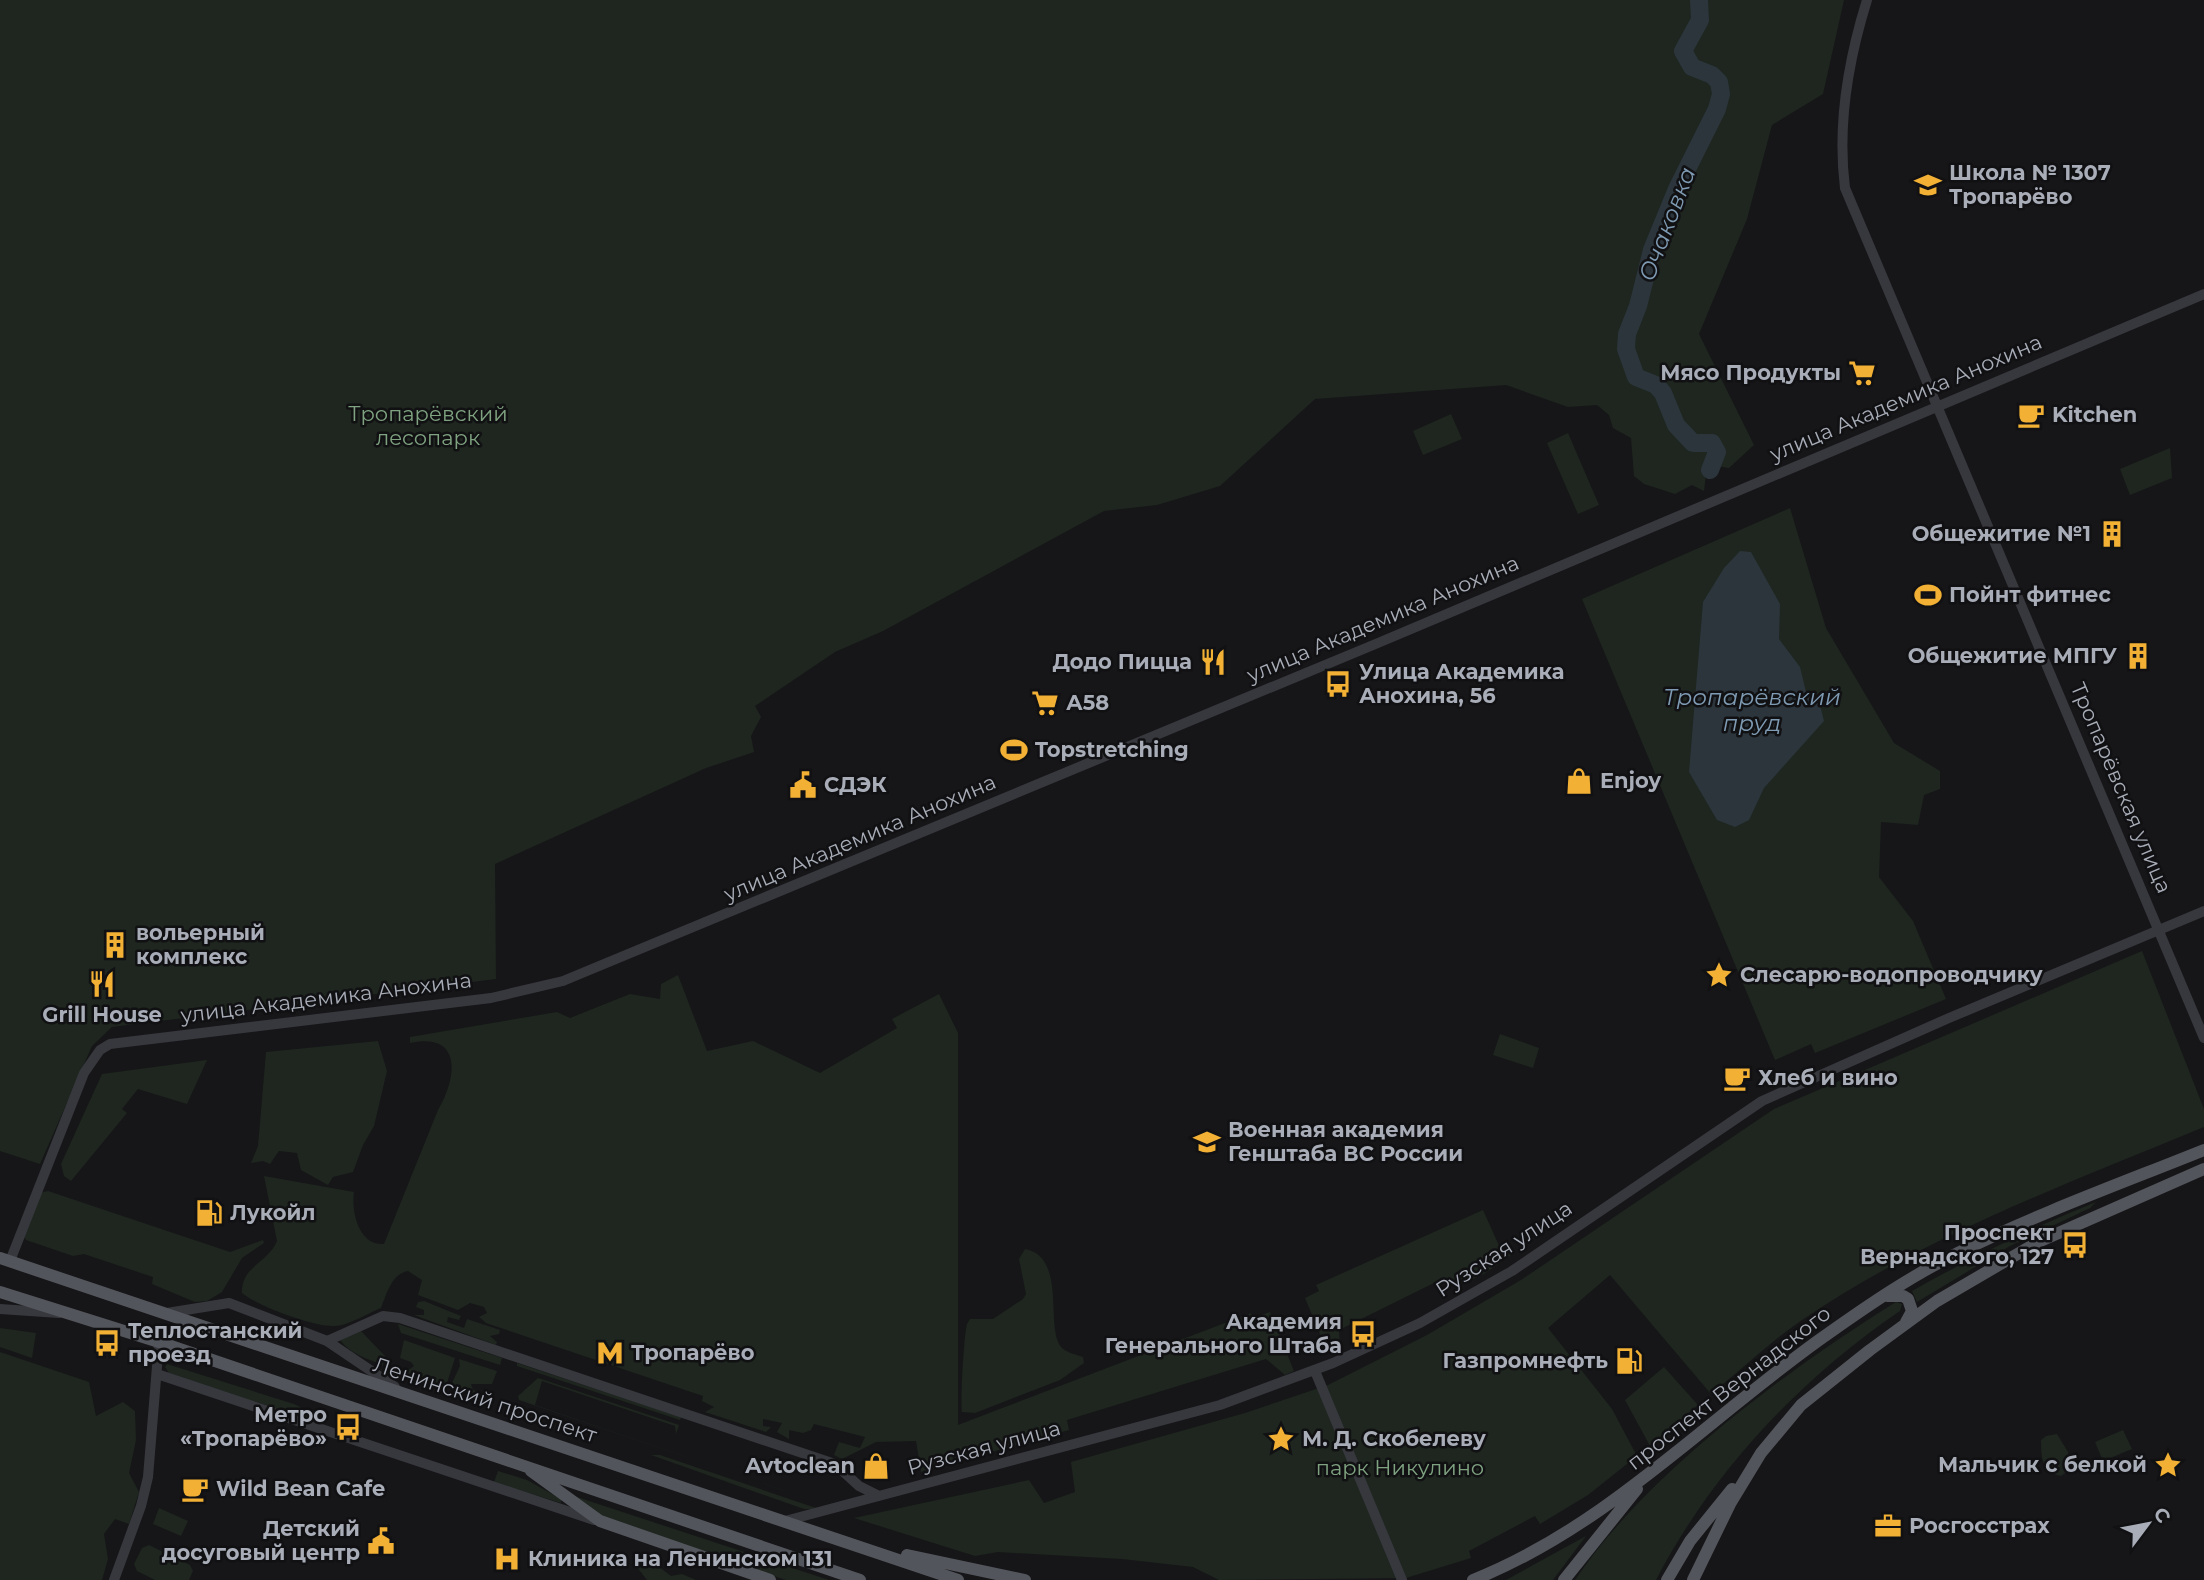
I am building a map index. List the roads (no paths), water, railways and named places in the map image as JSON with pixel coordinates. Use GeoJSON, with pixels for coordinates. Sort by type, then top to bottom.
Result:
{"type":"FeatureCollection","features":[{"type":"Feature","properties":{"kind":"main road","name":"проспект Вернадского"},"geometry":{"type":"LineString","coordinates":[[1473,1580],[1563,1532],[1654,1471],[1782,1366],[1883,1297],[1957,1253],[2204,1150]]}},
{"type":"Feature","properties":{"kind":"main road"},"geometry":{"type":"LineString","coordinates":[[1667,1580],[1697,1532],[1801,1405],[1903,1325],[1946,1295],[2038,1242],[2204,1169]]}},
{"type":"Feature","properties":{"kind":"main road","name":"Ленинский проспект"},"geometry":{"type":"LineString","coordinates":[[5,1260],[958,1580]]}},
{"type":"Feature","properties":{"kind":"main road"},"geometry":{"type":"LineString","coordinates":[[0,1293],[159,1342],[860,1580]]}},
{"type":"Feature","properties":{"kind":"main road"},"geometry":{"type":"LineString","coordinates":[[1883,1297],[1894,1295],[1908,1299],[1912,1311],[1903,1325]]}},
{"type":"Feature","properties":{"kind":"main road"},"geometry":{"type":"LineString","coordinates":[[1693,1580],[1730,1504],[1761,1453]]}},
{"type":"Feature","properties":{"kind":"main road"},"geometry":{"type":"LineString","coordinates":[[521,1464],[600,1521],[770,1580]]}},
{"type":"Feature","properties":{"kind":"main road"},"geometry":{"type":"LineString","coordinates":[[1564,1580],[1654,1471]]}},
{"type":"Feature","properties":{"kind":"main road"},"geometry":{"type":"LineString","coordinates":[[859,1545],[1025,1580]]}},
{"type":"Feature","properties":{"kind":"street","name":"Тропарёвская улица"},"geometry":{"type":"LineString","coordinates":[[1867,0],[1853,47],[1845,96],[1845,188],[2204,1038]]}},
{"type":"Feature","properties":{"kind":"street","name":"улица Академика Анохина"},"geometry":{"type":"LineString","coordinates":[[5,1260],[84,1073],[93,1058],[110,1044],[491,998],[569,978],[1378,643],[2204,294]]}},
{"type":"Feature","properties":{"kind":"street","name":"Рузская улица"},"geometry":{"type":"LineString","coordinates":[[785,1521],[1220,1405],[1315,1371],[1388,1339],[1478,1292],[1762,1101],[2204,911]]}},
{"type":"Feature","properties":{"kind":"street"},"geometry":{"type":"LineString","coordinates":[[167,1313],[223,1302],[327,1341],[407,1395]]}},
{"type":"Feature","properties":{"kind":"street"},"geometry":{"type":"LineString","coordinates":[[0,1310],[71,1314]]}},
{"type":"Feature","properties":{"kind":"street"},"geometry":{"type":"LineString","coordinates":[[327,1341],[383,1316],[400,1318],[835,1464],[859,1486],[880,1496]]}},
{"type":"Feature","properties":{"kind":"street"},"geometry":{"type":"LineString","coordinates":[[114,1580],[141,1506],[148,1477],[159,1342]]}},
{"type":"Feature","properties":{"kind":"street"},"geometry":{"type":"LineString","coordinates":[[1315,1371],[1402,1580]]}},
{"type":"Feature","properties":{"kind":"street"},"geometry":{"type":"LineString","coordinates":[[157,1374],[600,1521]]}},
{"type":"Feature","properties":{"kind":"water","name":"Тропарёвский пруд"},"geometry":{"type":"Polygon","coordinates":[[[1740,551],[1751,552],[1780,604],[1779,639],[1800,667],[1807,696],[1818,697],[1824,721],[1764,788],[1749,820],[1735,827],[1717,820],[1689,772],[1703,602],[1724,568],[1740,551]]]}},
{"type":"Feature","properties":{"kind":"waterway","name":"Очаковка"},"geometry":{"type":"LineString","coordinates":[[1699,0],[1700,20],[1683,51],[1692,67],[1712,75],[1719,82],[1721,94],[1717,109],[1677,189],[1652,250],[1638,306],[1627,334],[1626,349],[1636,377],[1656,385],[1663,393],[1676,425],[1693,443],[1712,443],[1717,452],[1710,470]]}},
{"type":"Feature","properties":{"kind":"place","name":"Школа № 1307 Тропарёво"},"geometry":{"type":"Point","coordinates":[1928,185]}},
{"type":"Feature","properties":{"kind":"place","name":"Мясо Продукты"},"geometry":{"type":"Point","coordinates":[1862,373]}},
{"type":"Feature","properties":{"kind":"place","name":"Kitchen"},"geometry":{"type":"Point","coordinates":[2031,415]}},
{"type":"Feature","properties":{"kind":"place","name":"Общежитие №1"},"geometry":{"type":"Point","coordinates":[2112,534]}},
{"type":"Feature","properties":{"kind":"place","name":"Пойнт фитнес"},"geometry":{"type":"Point","coordinates":[1928,595]}},
{"type":"Feature","properties":{"kind":"place","name":"Общежитие МПГУ"},"geometry":{"type":"Point","coordinates":[2138,656]}},
{"type":"Feature","properties":{"kind":"place","name":"Додо Пицца"},"geometry":{"type":"Point","coordinates":[1213,662]}},
{"type":"Feature","properties":{"kind":"place","name":"Улица Академика Анохина, 56"},"geometry":{"type":"Point","coordinates":[1338,684]}},
{"type":"Feature","properties":{"kind":"place","name":"А58"},"geometry":{"type":"Point","coordinates":[1045,703]}},
{"type":"Feature","properties":{"kind":"place","name":"Topstretching"},"geometry":{"type":"Point","coordinates":[1014,750]}},
{"type":"Feature","properties":{"kind":"place","name":"Enjoy"},"geometry":{"type":"Point","coordinates":[1579,781]}},
{"type":"Feature","properties":{"kind":"place","name":"СДЭК"},"geometry":{"type":"Point","coordinates":[803,785]}},
{"type":"Feature","properties":{"kind":"place","name":"вольерный комплекс"},"geometry":{"type":"Point","coordinates":[115,945]}},
{"type":"Feature","properties":{"kind":"place","name":"Слесарю-водопроводчику"},"geometry":{"type":"Point","coordinates":[1719,975]}},
{"type":"Feature","properties":{"kind":"place","name":"Grill House"},"geometry":{"type":"Point","coordinates":[102,984]}},
{"type":"Feature","properties":{"kind":"place","name":"Хлеб и вино"},"geometry":{"type":"Point","coordinates":[1737,1078]}},
{"type":"Feature","properties":{"kind":"place","name":"Военная академия Генштаба ВС России"},"geometry":{"type":"Point","coordinates":[1207,1142]}},
{"type":"Feature","properties":{"kind":"place","name":"Лукойл"},"geometry":{"type":"Point","coordinates":[209,1213]}},
{"type":"Feature","properties":{"kind":"place","name":"Проспект Вернадского, 127"},"geometry":{"type":"Point","coordinates":[2075,1245]}},
{"type":"Feature","properties":{"kind":"place","name":"Академия Генерального Штаба"},"geometry":{"type":"Point","coordinates":[1363,1334]}},
{"type":"Feature","properties":{"kind":"place","name":"Теплостанский проезд"},"geometry":{"type":"Point","coordinates":[107,1343]}},
{"type":"Feature","properties":{"kind":"place","name":"Тропарёво"},"geometry":{"type":"Point","coordinates":[610,1353]}},
{"type":"Feature","properties":{"kind":"place","name":"Газпромнефть"},"geometry":{"type":"Point","coordinates":[1629,1361]}},
{"type":"Feature","properties":{"kind":"place","name":"Метро «Тропарёво»"},"geometry":{"type":"Point","coordinates":[348,1427]}},
{"type":"Feature","properties":{"kind":"place","name":"М. Д. Скобелеву"},"geometry":{"type":"Point","coordinates":[1281,1439]}},
{"type":"Feature","properties":{"kind":"place","name":"Мальчик с белкой"},"geometry":{"type":"Point","coordinates":[2168,1465]}},
{"type":"Feature","properties":{"kind":"place","name":"Avtoclean"},"geometry":{"type":"Point","coordinates":[876,1466]}},
{"type":"Feature","properties":{"kind":"place","name":"Wild Bean Cafe"},"geometry":{"type":"Point","coordinates":[195,1489]}},
{"type":"Feature","properties":{"kind":"place","name":"Росгосстрах"},"geometry":{"type":"Point","coordinates":[1888,1526]}},
{"type":"Feature","properties":{"kind":"place","name":"Детский досуговый центр"},"geometry":{"type":"Point","coordinates":[381,1541]}},
{"type":"Feature","properties":{"kind":"place","name":"Клиника на Ленинском 131"},"geometry":{"type":"Point","coordinates":[507,1559]}},
{"type":"Feature","properties":{"kind":"park label","name":"Тропарёвский лесопарк"},"geometry":{"type":"Point","coordinates":[428,426]}},
{"type":"Feature","properties":{"kind":"park label","name":"парк Никулино"},"geometry":{"type":"Point","coordinates":[1400,1468]}}]}
